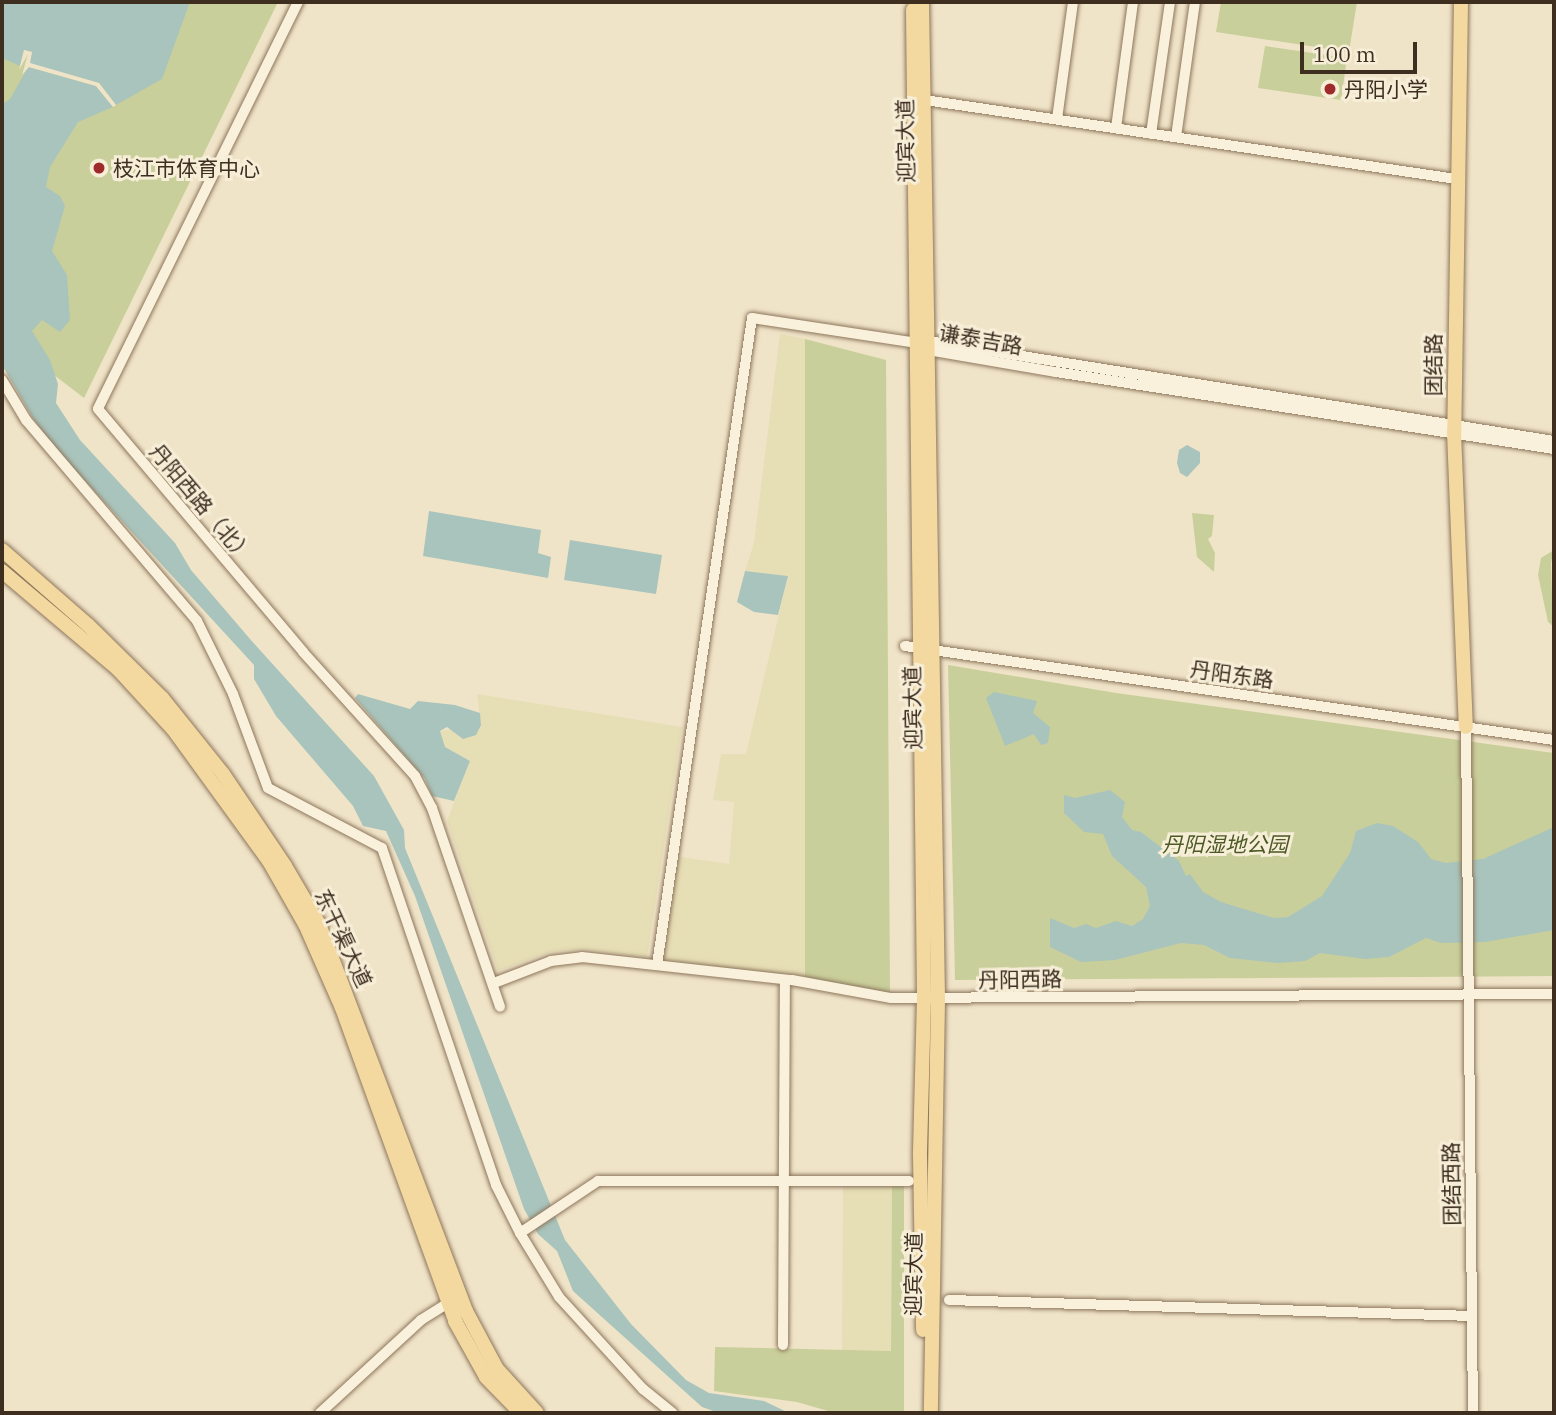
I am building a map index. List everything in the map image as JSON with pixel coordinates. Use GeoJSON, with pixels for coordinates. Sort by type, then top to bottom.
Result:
{"type":"FeatureCollection","features":[{"type":"Feature","properties":{"kind":"main road","name":"迎宾大道"},"geometry":{"type":"LineString","coordinates":[[913,2],[924,344]]}},
{"type":"Feature","properties":{"kind":"main road","name":"迎宾大道"},"geometry":{"type":"LineString","coordinates":[[922,2],[925,100],[924,344],[919,648],[932,999],[931,1413]]}},
{"type":"Feature","properties":{"kind":"main road","name":"团结路"},"geometry":{"type":"LineString","coordinates":[[1454,2],[1449,428],[1462,730]]}},
{"type":"Feature","properties":{"kind":"main road","name":"团结路"},"geometry":{"type":"LineString","coordinates":[[1453,179],[1461,2]]}},
{"type":"Feature","properties":{"kind":"main road","name":"东干渠大道"},"geometry":{"type":"LineString","coordinates":[[2,550],[88,625],[162,698],[223,774],[285,866],[319,924],[466,1311],[497,1369],[537,1413]]}},
{"type":"Feature","properties":{"kind":"main road","name":"东干渠大道"},"geometry":{"type":"LineString","coordinates":[[2,571],[118,669],[173,729],[269,862],[304,924],[342,1008],[448,1303],[486,1377],[506,1407],[521,1413]]}},
{"type":"Feature","properties":{"kind":"main road","name":"迎宾大道"},"geometry":{"type":"LineString","coordinates":[[925,1413],[920,1155],[932,999]]}},
{"type":"Feature","properties":{"kind":"street","name":"丹阳西路（北）"},"geometry":{"type":"LineString","coordinates":[[298,2],[98,409],[303,652],[415,776],[432,807],[500,1007]]}},
{"type":"Feature","properties":{"kind":"street"},"geometry":{"type":"LineString","coordinates":[[1057,119],[1073,2]]}},
{"type":"Feature","properties":{"kind":"street"},"geometry":{"type":"LineString","coordinates":[[1116,128],[1133,2]]}},
{"type":"Feature","properties":{"kind":"street"},"geometry":{"type":"LineString","coordinates":[[1151,134],[1170,2]]}},
{"type":"Feature","properties":{"kind":"street"},"geometry":{"type":"LineString","coordinates":[[1176,137],[1195,2]]}},
{"type":"Feature","properties":{"kind":"street"},"geometry":{"type":"LineString","coordinates":[[925,100],[1453,179]]}},
{"type":"Feature","properties":{"kind":"street","name":"谦泰吉路"},"geometry":{"type":"LineString","coordinates":[[657,965],[752,318],[1449,428],[1554,441]]}},
{"type":"Feature","properties":{"kind":"street"},"geometry":{"type":"LineString","coordinates":[[2,380],[26,420],[197,621],[233,694],[268,788],[382,848],[496,1185],[520,1233],[559,1297],[643,1389],[673,1413]]}},
{"type":"Feature","properties":{"kind":"street","name":"谦泰吉路"},"geometry":{"type":"LineString","coordinates":[[1449,428],[1554,449]]}},
{"type":"Feature","properties":{"kind":"street","name":"丹阳东路"},"geometry":{"type":"LineString","coordinates":[[919,648],[1462,730],[1554,740]]}},
{"type":"Feature","properties":{"kind":"street","name":"团结西路"},"geometry":{"type":"LineString","coordinates":[[1462,730],[1469,954],[1473,1413]]}},
{"type":"Feature","properties":{"kind":"street","name":"丹阳西路"},"geometry":{"type":"LineString","coordinates":[[494,983],[551,961],[582,957],[785,979],[891,998],[1554,994]]}},
{"type":"Feature","properties":{"kind":"street"},"geometry":{"type":"LineString","coordinates":[[783,1345],[785,979]]}},
{"type":"Feature","properties":{"kind":"street"},"geometry":{"type":"LineString","coordinates":[[520,1233],[598,1181],[909,1181]]}},
{"type":"Feature","properties":{"kind":"street"},"geometry":{"type":"LineString","coordinates":[[949,1300],[1472,1315]]}},
{"type":"Feature","properties":{"kind":"street"},"geometry":{"type":"LineString","coordinates":[[320,1413],[421,1320],[448,1303]]}},
{"type":"Feature","properties":{"kind":"shaded area"},"geometry":{"type":"Polygon","coordinates":[[[780,334],[805,339],[805,977],[663,961],[674,856],[729,864],[734,802],[713,800],[721,754],[746,754],[788,576],[745,571],[754,543],[780,334]]]}},
{"type":"Feature","properties":{"kind":"shaded area"},"geometry":{"type":"Polygon","coordinates":[[[477,694],[682,727],[647,957],[582,949],[550,952],[498,971],[447,821],[470,761],[445,747],[440,731],[481,725],[477,694]]]}},
{"type":"Feature","properties":{"kind":"shaded area"},"geometry":{"type":"Polygon","coordinates":[[[843,1185],[892,1186],[891,1351],[842,1350],[843,1185]]]}},
{"type":"Feature","properties":{"kind":"green space","name":"枝江市体育中心"},"geometry":{"type":"Polygon","coordinates":[[[2,2],[278,2],[84,398],[2,335],[2,2]]]}},
{"type":"Feature","properties":{"kind":"green space"},"geometry":{"type":"Polygon","coordinates":[[[1221,2],[1357,2],[1349,52],[1216,32],[1221,2]]]}},
{"type":"Feature","properties":{"kind":"green space"},"geometry":{"type":"Polygon","coordinates":[[[1265,46],[1347,58],[1341,100],[1258,88],[1265,46]]]}},
{"type":"Feature","properties":{"kind":"green space"},"geometry":{"type":"Polygon","coordinates":[[[805,339],[886,360],[890,993],[805,977],[805,339]]]}},
{"type":"Feature","properties":{"kind":"green space"},"geometry":{"type":"Polygon","coordinates":[[[1192,513],[1214,515],[1212,536],[1208,539],[1215,553],[1214,572],[1197,557],[1192,513]]]}},
{"type":"Feature","properties":{"kind":"green space"},"geometry":{"type":"Polygon","coordinates":[[[1554,550],[1551,563],[1553,626],[1548,622],[1538,575],[1541,558],[1554,550]]]}},
{"type":"Feature","properties":{"kind":"green space","name":"丹阳湿地公园"},"geometry":{"type":"Polygon","coordinates":[[[948,665],[1116,693],[1554,753],[1554,976],[955,980],[948,665]]]}},
{"type":"Feature","properties":{"kind":"green space"},"geometry":{"type":"Polygon","coordinates":[[[892,1186],[904,1186],[904,1413],[835,1413],[797,1402],[714,1391],[715,1347],[891,1351],[892,1186]]]}},
{"type":"Feature","properties":{"kind":"water"},"geometry":{"type":"Polygon","coordinates":[[[8,2],[190,2],[162,79],[116,105],[99,83],[29,63],[32,52],[24,50],[20,66],[2,58],[2,7],[8,2]]]}},
{"type":"Feature","properties":{"kind":"water"},"geometry":{"type":"Polygon","coordinates":[[[28,67],[96,86],[113,107],[78,122],[50,167],[46,187],[60,196],[65,206],[52,251],[67,275],[70,320],[60,332],[42,320],[32,331],[50,360],[58,384],[56,403],[80,440],[175,543],[191,570],[374,776],[404,830],[405,848],[565,1240],[631,1324],[686,1380],[709,1393],[764,1401],[789,1413],[719,1413],[702,1407],[573,1291],[557,1251],[538,1234],[524,1209],[415,896],[386,831],[363,826],[353,806],[276,716],[254,679],[254,665],[63,457],[34,420],[2,365],[2,104],[10,99],[28,67]]]}},
{"type":"Feature","properties":{"kind":"water"},"geometry":{"type":"Polygon","coordinates":[[[1187,445],[1200,452],[1200,463],[1187,477],[1180,473],[1177,463],[1179,450],[1187,445]]]}},
{"type":"Feature","properties":{"kind":"water"},"geometry":{"type":"Polygon","coordinates":[[[429,511],[541,530],[538,553],[551,557],[548,578],[423,556],[429,511]]]}},
{"type":"Feature","properties":{"kind":"water"},"geometry":{"type":"Polygon","coordinates":[[[570,540],[662,555],[656,594],[564,580],[570,540]]]}},
{"type":"Feature","properties":{"kind":"water"},"geometry":{"type":"Polygon","coordinates":[[[745,571],[788,576],[778,615],[754,612],[737,602],[745,571]]]}},
{"type":"Feature","properties":{"kind":"water"},"geometry":{"type":"Polygon","coordinates":[[[994,692],[1037,701],[1033,713],[1050,727],[1048,743],[1041,745],[1034,734],[1005,746],[986,698],[994,692]]]}},
{"type":"Feature","properties":{"kind":"water"},"geometry":{"type":"Polygon","coordinates":[[[358,694],[410,709],[418,701],[455,705],[480,713],[481,725],[476,735],[463,739],[447,727],[440,731],[445,747],[470,761],[454,801],[432,796],[425,779],[355,698],[358,694]]]}},
{"type":"Feature","properties":{"kind":"water"},"geometry":{"type":"Polygon","coordinates":[[[1110,790],[1125,802],[1122,817],[1132,830],[1141,832],[1179,861],[1186,876],[1190,874],[1203,892],[1221,902],[1274,918],[1288,917],[1322,896],[1350,853],[1356,831],[1377,823],[1393,826],[1418,842],[1431,859],[1446,863],[1483,859],[1554,827],[1554,930],[1485,942],[1441,943],[1426,938],[1389,957],[1365,959],[1320,953],[1305,961],[1278,963],[1230,958],[1204,945],[1181,943],[1115,960],[1081,962],[1050,947],[1050,918],[1074,928],[1086,924],[1096,928],[1116,921],[1132,926],[1143,919],[1150,906],[1146,887],[1112,856],[1103,834],[1084,832],[1064,813],[1064,795],[1075,798],[1110,790]]]}},
{"type":"Feature","properties":{"kind":"pier"},"geometry":{"type":"Polygon","coordinates":[[[24,50],[32,52],[30,63],[99,83],[116,105],[113,107],[96,86],[29,67],[22,75],[28,54],[19,70],[24,50]]]}},
{"type":"Feature","properties":{"kind":"place","name":"丹阳小学"},"geometry":{"type":"Point","coordinates":[1330,89]}},
{"type":"Feature","properties":{"kind":"place","name":"枝江市体育中心"},"geometry":{"type":"Point","coordinates":[99,168]}}]}
